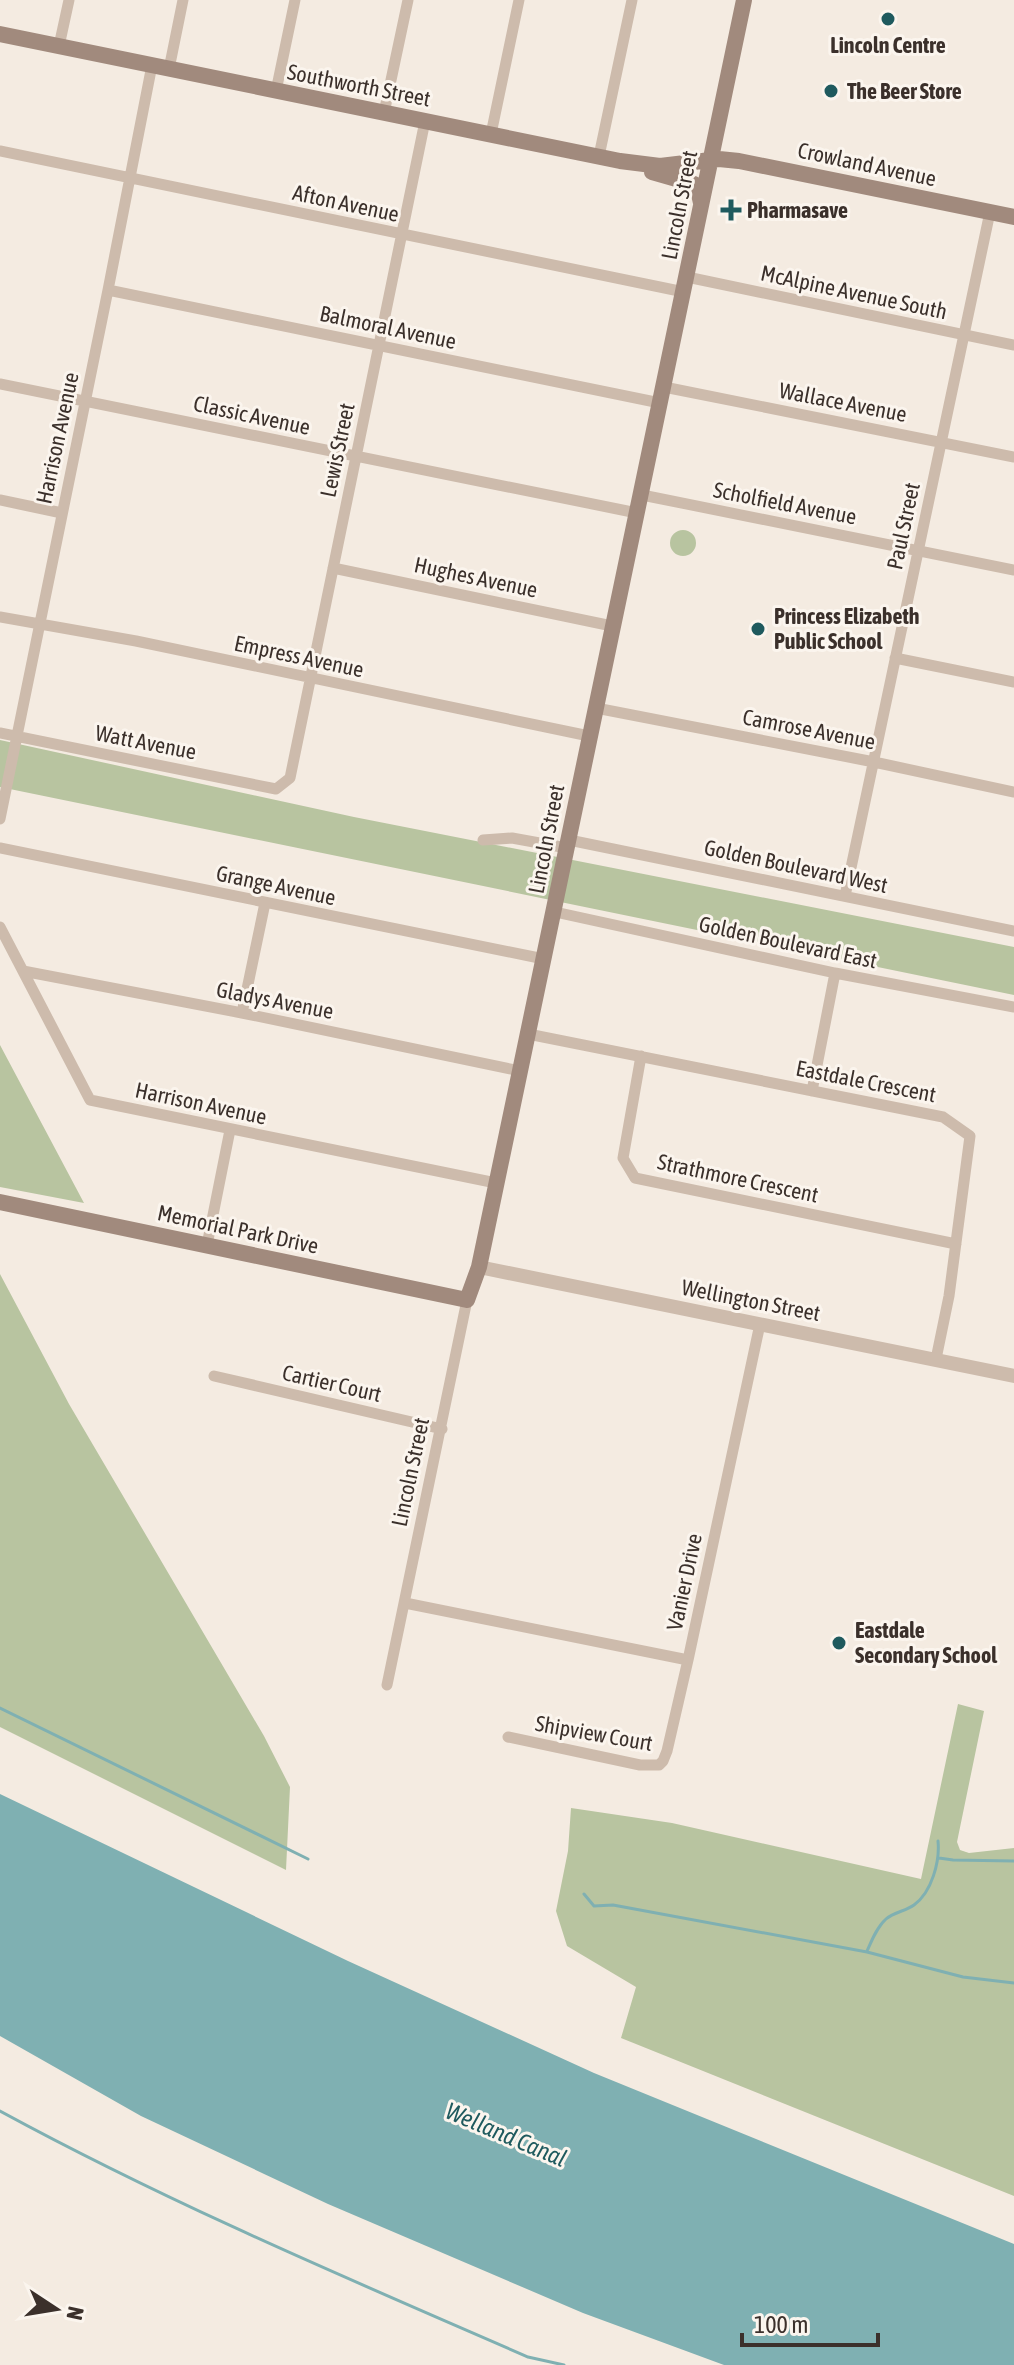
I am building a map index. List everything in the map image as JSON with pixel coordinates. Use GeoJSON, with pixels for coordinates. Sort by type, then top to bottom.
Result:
{"type":"FeatureCollection","features":[{"type":"Feature","properties":{"kind":"main road","name":"Lincoln Street"},"geometry":{"type":"LineString","coordinates":[[467,1300],[479,1267],[555,912],[589,736],[744,0]]}},
{"type":"Feature","properties":{"kind":"main road","name":"Southworth Street"},"geometry":{"type":"LineString","coordinates":[[0,34],[620,161],[660,166],[710,160]]}},
{"type":"Feature","properties":{"kind":"main road"},"geometry":{"type":"LineString","coordinates":[[721,112],[720,136],[724,147],[776,167]]}},
{"type":"Feature","properties":{"kind":"main road","name":"Crowland Avenue"},"geometry":{"type":"LineString","coordinates":[[710,160],[734,160],[776,167],[1014,217]]}},
{"type":"Feature","properties":{"kind":"main road"},"geometry":{"type":"LineString","coordinates":[[620,161],[694,184],[701,207]]}},
{"type":"Feature","properties":{"kind":"main road","name":"Memorial Park Drive"},"geometry":{"type":"LineString","coordinates":[[0,1202],[467,1300]]}},
{"type":"Feature","properties":{"kind":"street"},"geometry":{"type":"LineString","coordinates":[[59,46],[69,0]]}},
{"type":"Feature","properties":{"kind":"street","name":"Harrison Avenue"},"geometry":{"type":"LineString","coordinates":[[0,819],[130,178],[160,67],[183,0]]}},
{"type":"Feature","properties":{"kind":"street"},"geometry":{"type":"LineString","coordinates":[[276,91],[295,0]]}},
{"type":"Feature","properties":{"kind":"street"},"geometry":{"type":"LineString","coordinates":[[384,113],[408,0]]}},
{"type":"Feature","properties":{"kind":"street"},"geometry":{"type":"LineString","coordinates":[[491,134],[519,0]]}},
{"type":"Feature","properties":{"kind":"street"},"geometry":{"type":"LineString","coordinates":[[599,156],[632,0]]}},
{"type":"Feature","properties":{"kind":"street","name":"Lewis Street"},"geometry":{"type":"LineString","coordinates":[[284,784],[290,778],[425,121]]}},
{"type":"Feature","properties":{"kind":"street","name":"Afton Avenue"},"geometry":{"type":"LineString","coordinates":[[0,151],[401,235],[686,285]]}},
{"type":"Feature","properties":{"kind":"street","name":"Paul Street"},"geometry":{"type":"LineString","coordinates":[[845,896],[990,212]]}},
{"type":"Feature","properties":{"kind":"street","name":"McAlpine Avenue South"},"geometry":{"type":"LineString","coordinates":[[686,285],[1014,345]]}},
{"type":"Feature","properties":{"kind":"street","name":"Balmoral Avenue"},"geometry":{"type":"LineString","coordinates":[[108,290],[379,346],[662,395]]}},
{"type":"Feature","properties":{"kind":"street","name":"Classic Avenue"},"geometry":{"type":"LineString","coordinates":[[0,384],[637,513]]}},
{"type":"Feature","properties":{"kind":"street","name":"Wallace Avenue"},"geometry":{"type":"LineString","coordinates":[[662,395],[1014,457]]}},
{"type":"Feature","properties":{"kind":"street","name":"Scholfield Avenue"},"geometry":{"type":"LineString","coordinates":[[642,495],[1014,570]]}},
{"type":"Feature","properties":{"kind":"street"},"geometry":{"type":"LineString","coordinates":[[0,500],[62,513]]}},
{"type":"Feature","properties":{"kind":"street","name":"Hughes Avenue"},"geometry":{"type":"LineString","coordinates":[[333,568],[612,626]]}},
{"type":"Feature","properties":{"kind":"street","name":"Empress Avenue"},"geometry":{"type":"LineString","coordinates":[[0,617],[136,641],[589,736]]}},
{"type":"Feature","properties":{"kind":"street"},"geometry":{"type":"LineString","coordinates":[[895,658],[1014,682]]}},
{"type":"Feature","properties":{"kind":"street","name":"Camrose Avenue"},"geometry":{"type":"LineString","coordinates":[[596,708],[1014,792]]}},
{"type":"Feature","properties":{"kind":"street","name":"Watt Avenue"},"geometry":{"type":"LineString","coordinates":[[0,733],[276,789],[284,784]]}},
{"type":"Feature","properties":{"kind":"street","name":"Golden Boulevard West"},"geometry":{"type":"LineString","coordinates":[[483,840],[512,838],[568,844],[1014,931]]}},
{"type":"Feature","properties":{"kind":"street","name":"Grange Avenue"},"geometry":{"type":"LineString","coordinates":[[0,848],[544,959]]}},
{"type":"Feature","properties":{"kind":"street"},"geometry":{"type":"LineString","coordinates":[[242,1013],[265,903]]}},
{"type":"Feature","properties":{"kind":"street","name":"Golden Boulevard East"},"geometry":{"type":"LineString","coordinates":[[555,912],[835,973],[1014,1007]]}},
{"type":"Feature","properties":{"kind":"street","name":"Harrison Avenue"},"geometry":{"type":"LineString","coordinates":[[0,927],[90,1100],[496,1183]]}},
{"type":"Feature","properties":{"kind":"street","name":"Gladys Avenue"},"geometry":{"type":"LineString","coordinates":[[23,971],[520,1071]]}},
{"type":"Feature","properties":{"kind":"street"},"geometry":{"type":"LineString","coordinates":[[812,1091],[835,973]]}},
{"type":"Feature","properties":{"kind":"street","name":"Eastdale Crescent"},"geometry":{"type":"LineString","coordinates":[[528,1034],[943,1117],[970,1136],[956,1244],[936,1359]]}},
{"type":"Feature","properties":{"kind":"street","name":"Strathmore Crescent"},"geometry":{"type":"LineString","coordinates":[[641,1056],[623,1158],[635,1178],[956,1244]]}},
{"type":"Feature","properties":{"kind":"street"},"geometry":{"type":"LineString","coordinates":[[207,1245],[230,1130]]}},
{"type":"Feature","properties":{"kind":"street","name":"Wellington Street"},"geometry":{"type":"LineString","coordinates":[[479,1267],[1014,1376]]}},
{"type":"Feature","properties":{"kind":"street","name":"Lincoln Street"},"geometry":{"type":"LineString","coordinates":[[387,1685],[467,1300]]}},
{"type":"Feature","properties":{"kind":"street","name":"Vanier Drive"},"geometry":{"type":"LineString","coordinates":[[405,1603],[688,1660],[760,1324]]}},
{"type":"Feature","properties":{"kind":"street","name":"Cartier Court"},"geometry":{"type":"LineString","coordinates":[[214,1376],[442,1429]]}},
{"type":"Feature","properties":{"kind":"street","name":"Shipview Court"},"geometry":{"type":"LineString","coordinates":[[508,1737],[651,1767],[659,1765],[667,1751],[688,1660]]}},
{"type":"Feature","properties":{"kind":"green space"},"geometry":{"type":"Polygon","coordinates":[[[683,530],[692,534],[696,543],[692,552],[683,556],[674,552],[670,543],[674,534],[683,530]]]}},
{"type":"Feature","properties":{"kind":"green space"},"geometry":{"type":"Polygon","coordinates":[[[0,740],[354,817],[1014,947],[1014,995],[0,787],[0,740]]]}},
{"type":"Feature","properties":{"kind":"green space"},"geometry":{"type":"Polygon","coordinates":[[[0,1045],[84,1203],[0,1187],[0,1045]]]}},
{"type":"Feature","properties":{"kind":"green space"},"geometry":{"type":"Polygon","coordinates":[[[0,1274],[69,1404],[264,1736],[290,1787],[286,1870],[0,1727],[0,1274]]]}},
{"type":"Feature","properties":{"kind":"green space"},"geometry":{"type":"Polygon","coordinates":[[[958,1704],[984,1711],[957,1842],[960,1850],[969,1853],[1014,1848],[1014,2196],[621,2038],[636,1987],[567,1946],[556,1911],[568,1851],[571,1808],[672,1823],[921,1879],[958,1704]]]}},
{"type":"Feature","properties":{"kind":"water","name":"Welland Canal"},"geometry":{"type":"Polygon","coordinates":[[[0,1794],[348,1961],[594,2073],[1014,2244],[1014,2365],[724,2365],[583,2313],[328,2204],[141,2116],[0,2036],[0,1794]]]}},
{"type":"Feature","properties":{"kind":"waterway"},"geometry":{"type":"LineString","coordinates":[[0,1708],[308,1859]]}},
{"type":"Feature","properties":{"kind":"waterway"},"geometry":{"type":"LineString","coordinates":[[867,1951],[886,1919],[914,1905],[926,1892],[936,1867],[938,1841]]}},
{"type":"Feature","properties":{"kind":"waterway"},"geometry":{"type":"LineString","coordinates":[[939,1858],[1014,1861]]}},
{"type":"Feature","properties":{"kind":"waterway"},"geometry":{"type":"LineString","coordinates":[[584,1894],[594,1906],[613,1905],[867,1952],[963,1977],[1014,1983]]}},
{"type":"Feature","properties":{"kind":"waterway"},"geometry":{"type":"LineString","coordinates":[[0,2111],[129,2178],[261,2240],[528,2357],[564,2365]]}},
{"type":"Feature","properties":{"kind":"place","name":"Lincoln Centre"},"geometry":{"type":"Point","coordinates":[888,19]}},
{"type":"Feature","properties":{"kind":"place","name":"The Beer Store"},"geometry":{"type":"Point","coordinates":[831,91]}},
{"type":"Feature","properties":{"kind":"place","name":"Pharmasave"},"geometry":{"type":"Point","coordinates":[731,210]}},
{"type":"Feature","properties":{"kind":"place","name":"Princess Elizabeth Public School"},"geometry":{"type":"Point","coordinates":[758,629]}},
{"type":"Feature","properties":{"kind":"place","name":"Eastdale Secondary School"},"geometry":{"type":"Point","coordinates":[839,1643]}}]}
